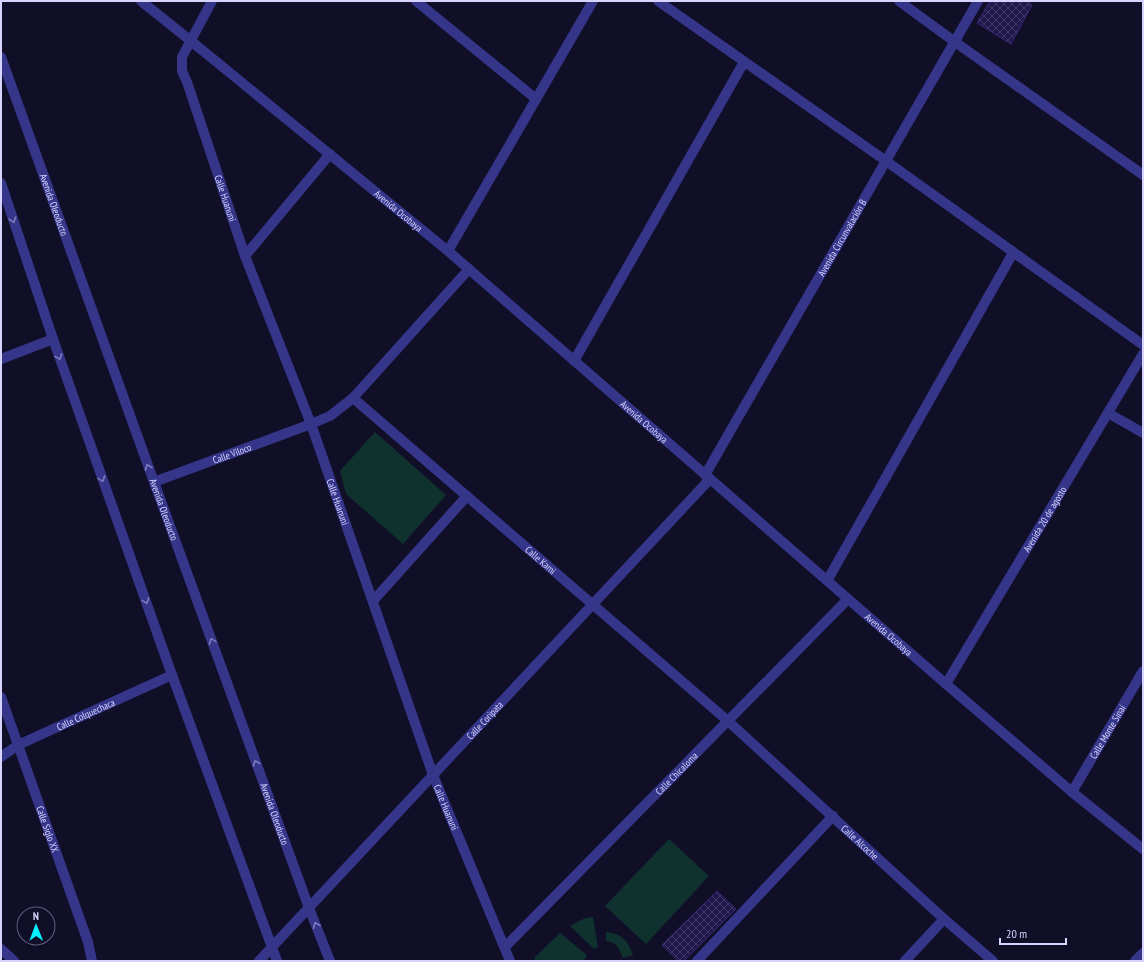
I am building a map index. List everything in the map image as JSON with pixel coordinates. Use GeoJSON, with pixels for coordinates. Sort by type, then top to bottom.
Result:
{"type":"FeatureCollection","features":[{"type":"Feature","properties":{"kind":"street","name":"Avenida Ocobaya"},"geometry":{"type":"LineString","coordinates":[[141,1],[448,251],[946,684],[1072,792],[1143,849]]}},
{"type":"Feature","properties":{"kind":"street","name":"Calle Huanuni"},"geometry":{"type":"LineString","coordinates":[[212,1],[182,57],[182,71],[245,256],[311,424],[433,775],[510,961]]}},
{"type":"Feature","properties":{"kind":"street"},"geometry":{"type":"LineString","coordinates":[[416,1],[536,99]]}},
{"type":"Feature","properties":{"kind":"street"},"geometry":{"type":"LineString","coordinates":[[448,251],[593,1]]}},
{"type":"Feature","properties":{"kind":"street"},"geometry":{"type":"LineString","coordinates":[[658,1],[886,161],[1143,345]]}},
{"type":"Feature","properties":{"kind":"street"},"geometry":{"type":"LineString","coordinates":[[899,1],[1143,175]]}},
{"type":"Feature","properties":{"kind":"street","name":"Avenida Circunvalación B"},"geometry":{"type":"LineString","coordinates":[[708,477],[978,1]]}},
{"type":"Feature","properties":{"kind":"street","name":"Avenida Oleoducto"},"geometry":{"type":"LineString","coordinates":[[1,57],[309,908],[330,961]]}},
{"type":"Feature","properties":{"kind":"street"},"geometry":{"type":"LineString","coordinates":[[574,361],[744,62]]}},
{"type":"Feature","properties":{"kind":"street"},"geometry":{"type":"LineString","coordinates":[[245,256],[330,154]]}},
{"type":"Feature","properties":{"kind":"street"},"geometry":{"type":"LineString","coordinates":[[1,183],[53,339],[172,675],[277,961]]}},
{"type":"Feature","properties":{"kind":"street"},"geometry":{"type":"LineString","coordinates":[[827,581],[1013,253]]}},
{"type":"Feature","properties":{"kind":"street","name":"Calle Viloco"},"geometry":{"type":"LineString","coordinates":[[154,482],[330,416],[353,398],[469,269]]}},
{"type":"Feature","properties":{"kind":"street"},"geometry":{"type":"LineString","coordinates":[[1,359],[53,339]]}},
{"type":"Feature","properties":{"kind":"street","name":"Avenida 20 de agosto"},"geometry":{"type":"LineString","coordinates":[[946,684],[1143,354]]}},
{"type":"Feature","properties":{"kind":"street","name":"Calle Kami"},"geometry":{"type":"LineString","coordinates":[[353,398],[728,721]]}},
{"type":"Feature","properties":{"kind":"street"},"geometry":{"type":"LineString","coordinates":[[1108,413],[1143,433]]}},
{"type":"Feature","properties":{"kind":"street","name":"Calle Coripata"},"geometry":{"type":"LineString","coordinates":[[259,961],[593,605],[708,477]]}},
{"type":"Feature","properties":{"kind":"street"},"geometry":{"type":"LineString","coordinates":[[373,601],[467,496]]}},
{"type":"Feature","properties":{"kind":"street","name":"Calle Chicaloma"},"geometry":{"type":"LineString","coordinates":[[505,947],[848,599]]}},
{"type":"Feature","properties":{"kind":"street","name":"Calle Monte Sinaí"},"geometry":{"type":"LineString","coordinates":[[1072,792],[1143,671]]}},
{"type":"Feature","properties":{"kind":"street","name":"Calle Colquechaca"},"geometry":{"type":"LineString","coordinates":[[1,758],[18,746],[172,675]]}},
{"type":"Feature","properties":{"kind":"street","name":"Calle Siglo XX"},"geometry":{"type":"LineString","coordinates":[[1,697],[88,942],[92,961]]}},
{"type":"Feature","properties":{"kind":"street","name":"Calle Alcoche"},"geometry":{"type":"LineString","coordinates":[[728,721],[944,919],[993,961]]}},
{"type":"Feature","properties":{"kind":"street"},"geometry":{"type":"LineString","coordinates":[[697,961],[833,816]]}},
{"type":"Feature","properties":{"kind":"street"},"geometry":{"type":"LineString","coordinates":[[906,961],[944,919]]}},
{"type":"Feature","properties":{"kind":"street"},"geometry":{"type":"LineString","coordinates":[[1,950],[14,961]]}},
{"type":"Feature","properties":{"kind":"street"},"geometry":{"type":"LineString","coordinates":[[1135,961],[1143,953]]}},
{"type":"Feature","properties":{"kind":"green space"},"geometry":{"type":"Polygon","coordinates":[[[375,432],[446,495],[403,544],[346,494],[340,471],[375,432]]]}},
{"type":"Feature","properties":{"kind":"green space"},"geometry":{"type":"Polygon","coordinates":[[[669,839],[709,876],[646,944],[605,906],[669,839]]]}},
{"type":"Feature","properties":{"kind":"green space"},"geometry":{"type":"Polygon","coordinates":[[[593,917],[598,947],[594,949],[570,926],[585,918],[593,917]]]}},
{"type":"Feature","properties":{"kind":"green space"},"geometry":{"type":"Polygon","coordinates":[[[606,932],[616,934],[624,939],[633,955],[623,958],[615,944],[606,941],[606,932]]]}},
{"type":"Feature","properties":{"kind":"green space"},"geometry":{"type":"Polygon","coordinates":[[[560,933],[587,955],[584,961],[536,961],[534,958],[560,933]]]}},
{"type":"Feature","properties":{"kind":"building"},"geometry":{"type":"Polygon","coordinates":[[[990,1],[1027,1],[1032,5],[1011,44],[977,23],[990,1]]]}},
{"type":"Feature","properties":{"kind":"building"},"geometry":{"type":"Polygon","coordinates":[[[717,891],[736,909],[684,961],[678,961],[662,945],[717,891]]]}}]}
